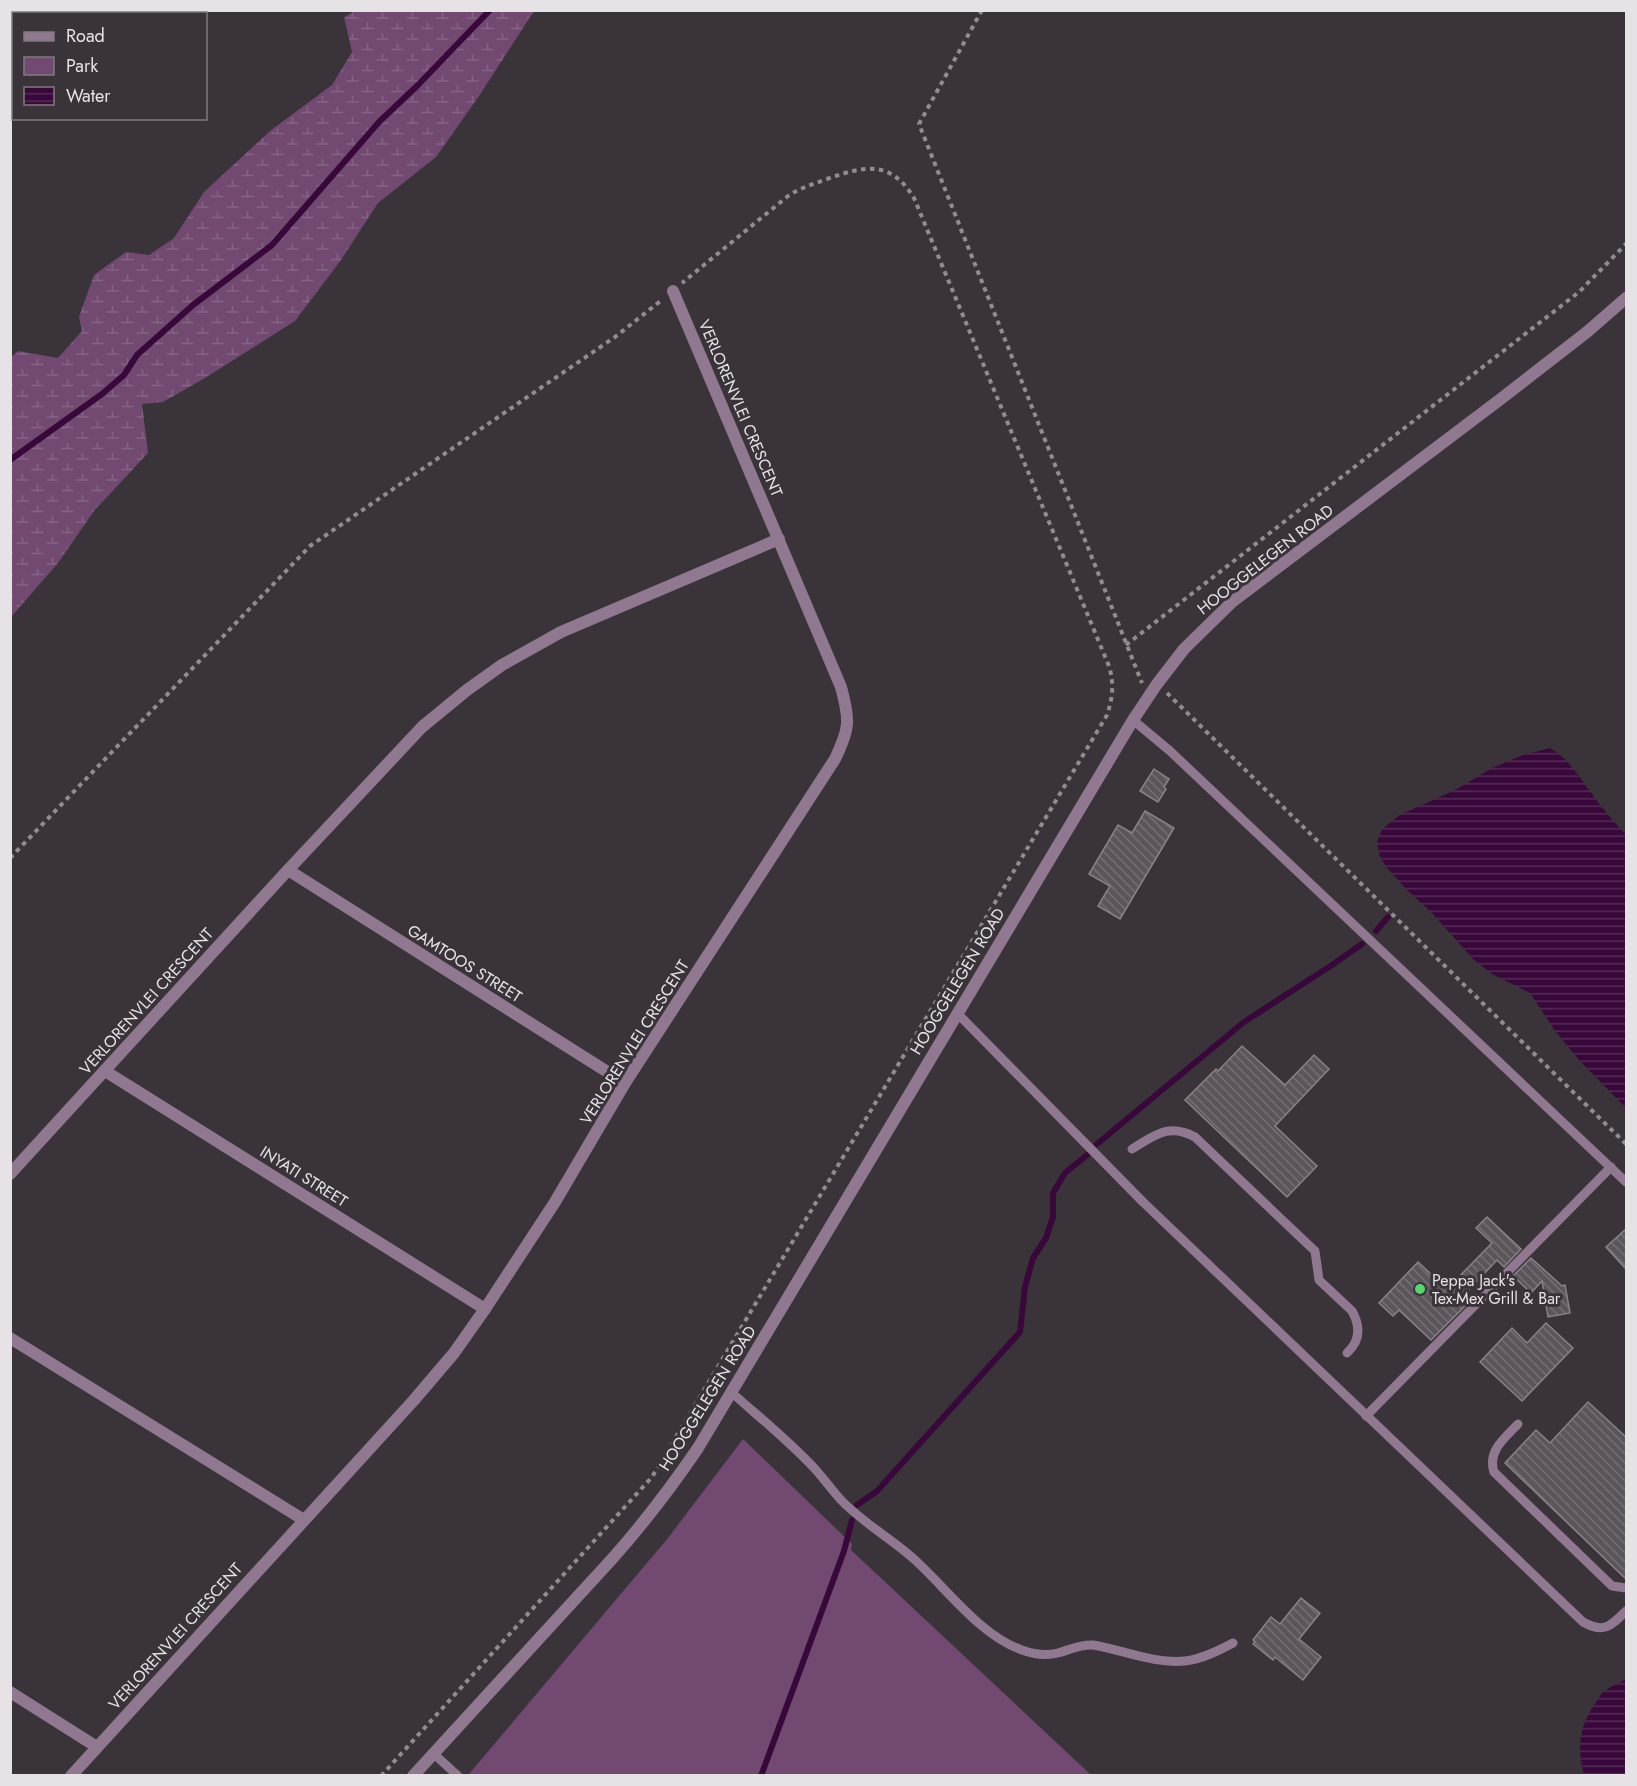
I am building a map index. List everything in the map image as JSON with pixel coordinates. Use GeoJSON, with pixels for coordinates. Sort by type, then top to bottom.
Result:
{"type":"FeatureCollection","features":[{"type":"Feature","properties":{"kind":"street","name":"VERLORENVLEI CRESCENT"},"geometry":{"type":"LineString","coordinates":[[71,1776],[414,1400],[454,1353],[555,1202],[625,1083],[830,767],[845,738],[848,710],[841,687],[673,291]]}},
{"type":"Feature","properties":{"kind":"street","name":"HOOGGELEGEN ROAD"},"geometry":{"type":"LineString","coordinates":[[413,1776],[645,1522],[667,1494],[698,1448],[1133,720],[1184,649],[1232,602],[1502,398],[1587,332],[1626,298]]}},
{"type":"Feature","properties":{"kind":"street","name":"VERLORENVLEI CRESCENT"},"geometry":{"type":"LineString","coordinates":[[10,1174],[422,727],[502,665],[561,632],[778,539]]}},
{"type":"Feature","properties":{"kind":"street","name":"GAMTOOS STREET"},"geometry":{"type":"LineString","coordinates":[[288,870],[625,1083]]}},
{"type":"Feature","properties":{"kind":"street","name":"INYATI STREET"},"geometry":{"type":"LineString","coordinates":[[105,1071],[485,1309]]}},
{"type":"Feature","properties":{"kind":"street"},"geometry":{"type":"LineString","coordinates":[[10,1338],[304,1520]]}},
{"type":"Feature","properties":{"kind":"street"},"geometry":{"type":"LineString","coordinates":[[10,1692],[97,1747]]}},
{"type":"Feature","properties":{"kind":"lane"},"geometry":{"type":"LineString","coordinates":[[1133,720],[1170,751],[1626,1182]]}},
{"type":"Feature","properties":{"kind":"lane"},"geometry":{"type":"LineString","coordinates":[[957,1013],[1143,1202],[1583,1622],[1592,1628],[1604,1628],[1614,1623],[1626,1611]]}},
{"type":"Feature","properties":{"kind":"lane"},"geometry":{"type":"LineString","coordinates":[[1132,1149],[1165,1131],[1180,1131],[1195,1137],[1315,1251],[1319,1280],[1352,1311],[1356,1318],[1357,1341],[1347,1353]]}},
{"type":"Feature","properties":{"kind":"lane"},"geometry":{"type":"LineString","coordinates":[[1366,1416],[1611,1167]]}},
{"type":"Feature","properties":{"kind":"lane"},"geometry":{"type":"LineString","coordinates":[[731,1392],[785,1439],[842,1501],[915,1559],[982,1625],[997,1638],[1010,1645],[1022,1651],[1049,1655],[1093,1645],[1151,1658],[1185,1661],[1215,1652],[1233,1643]]}},
{"type":"Feature","properties":{"kind":"lane"},"geometry":{"type":"LineString","coordinates":[[1518,1424],[1493,1452],[1491,1459],[1494,1472],[1612,1586],[1626,1588]]}},
{"type":"Feature","properties":{"kind":"lane"},"geometry":{"type":"LineString","coordinates":[[434,1754],[458,1776]]}},
{"type":"Feature","properties":{"kind":"path"},"geometry":{"type":"LineString","coordinates":[[982,10],[919,124],[1148,698]]}},
{"type":"Feature","properties":{"kind":"path"},"geometry":{"type":"LineString","coordinates":[[10,858],[310,546],[615,337],[796,191],[856,169],[867,168],[888,173],[908,188],[1109,666],[1113,684],[1112,703],[1107,715],[652,1477],[381,1776]]}},
{"type":"Feature","properties":{"kind":"path"},"geometry":{"type":"LineString","coordinates":[[1126,645],[1579,292],[1626,244]]}},
{"type":"Feature","properties":{"kind":"path"},"geometry":{"type":"LineString","coordinates":[[1157,684],[1626,1144]]}},
{"type":"Feature","properties":{"kind":"green space"},"geometry":{"type":"Polygon","coordinates":[[[357,10],[534,11],[436,157],[378,203],[341,260],[295,321],[163,402],[142,404],[148,453],[94,511],[58,563],[11,617],[11,357],[18,351],[58,358],[82,331],[79,317],[94,275],[126,252],[149,255],[174,238],[204,192],[270,131],[332,85],[352,52],[344,17],[357,10]]]}},
{"type":"Feature","properties":{"kind":"green space"},"geometry":{"type":"Polygon","coordinates":[[[743,1439],[852,1544],[851,1550],[1091,1775],[471,1776],[469,1774],[668,1538],[743,1439]]]}},
{"type":"Feature","properties":{"kind":"water"},"geometry":{"type":"Polygon","coordinates":[[[1550,748],[1568,763],[1626,835],[1626,1108],[1579,1060],[1555,1031],[1530,993],[1492,974],[1473,959],[1431,912],[1407,890],[1380,857],[1377,842],[1382,829],[1400,815],[1457,789],[1492,768],[1523,755],[1550,748]]]}},
{"type":"Feature","properties":{"kind":"water"},"geometry":{"type":"Polygon","coordinates":[[[1626,1679],[1626,1775],[1584,1775],[1580,1747],[1586,1719],[1602,1693],[1626,1679]]]}},
{"type":"Feature","properties":{"kind":"building"},"geometry":{"type":"Polygon","coordinates":[[[1154,769],[1169,779],[1158,802],[1140,791],[1154,769]]]}},
{"type":"Feature","properties":{"kind":"building"},"geometry":{"type":"Polygon","coordinates":[[[1145,811],[1174,828],[1120,919],[1098,906],[1110,886],[1089,874],[1118,825],[1132,833],[1145,811]]]}},
{"type":"Feature","properties":{"kind":"building"},"geometry":{"type":"Polygon","coordinates":[[[1242,1046],[1285,1085],[1314,1055],[1329,1069],[1275,1126],[1317,1166],[1287,1197],[1185,1100],[1242,1046]]]}},
{"type":"Feature","properties":{"kind":"building","name":"Peppa Jack's Tex-Mex Grill & Bar"},"geometry":{"type":"Polygon","coordinates":[[[1487,1217],[1521,1249],[1504,1267],[1497,1260],[1459,1300],[1465,1306],[1431,1340],[1399,1310],[1393,1316],[1379,1303],[1418,1262],[1447,1289],[1492,1243],[1476,1228],[1487,1217]]]}},
{"type":"Feature","properties":{"kind":"building"},"geometry":{"type":"Polygon","coordinates":[[[1626,1229],[1626,1269],[1606,1247],[1626,1229]]]}},
{"type":"Feature","properties":{"kind":"building"},"geometry":{"type":"Polygon","coordinates":[[[1531,1258],[1562,1286],[1565,1285],[1570,1313],[1548,1317],[1542,1281],[1531,1293],[1513,1276],[1531,1258]]]}},
{"type":"Feature","properties":{"kind":"building"},"geometry":{"type":"Polygon","coordinates":[[[1546,1323],[1573,1348],[1522,1401],[1480,1362],[1512,1328],[1527,1343],[1546,1323]]]}},
{"type":"Feature","properties":{"kind":"building"},"geometry":{"type":"Polygon","coordinates":[[[1588,1402],[1626,1437],[1626,1579],[1505,1463],[1536,1430],[1550,1443],[1588,1402]]]}},
{"type":"Feature","properties":{"kind":"building"},"geometry":{"type":"Polygon","coordinates":[[[1301,1598],[1320,1613],[1299,1639],[1321,1657],[1303,1680],[1275,1657],[1273,1660],[1253,1644],[1255,1642],[1253,1640],[1271,1617],[1280,1624],[1301,1598]]]}},
{"type":"Feature","properties":{"kind":"waterway"},"geometry":{"type":"LineString","coordinates":[[10,460],[102,394],[124,375],[137,355],[193,305],[272,245],[379,122],[490,10]]}},
{"type":"Feature","properties":{"kind":"waterway"},"geometry":{"type":"LineString","coordinates":[[1376,931],[1388,917]]}},
{"type":"Feature","properties":{"kind":"waterway"},"geometry":{"type":"LineString","coordinates":[[1097,1144],[1244,1022],[1362,944]]}},
{"type":"Feature","properties":{"kind":"waterway"},"geometry":{"type":"LineString","coordinates":[[857,1505],[877,1491],[1020,1332],[1025,1287],[1033,1258],[1046,1238],[1053,1217],[1053,1193],[1065,1173],[1087,1155]]}},
{"type":"Feature","properties":{"kind":"waterway"},"geometry":{"type":"LineString","coordinates":[[761,1776],[844,1551],[852,1520]]}},
{"type":"Feature","properties":{"kind":"place","name":"Peppa Jack's Tex-Mex Grill & Bar"},"geometry":{"type":"Point","coordinates":[1420,1289]}}]}
